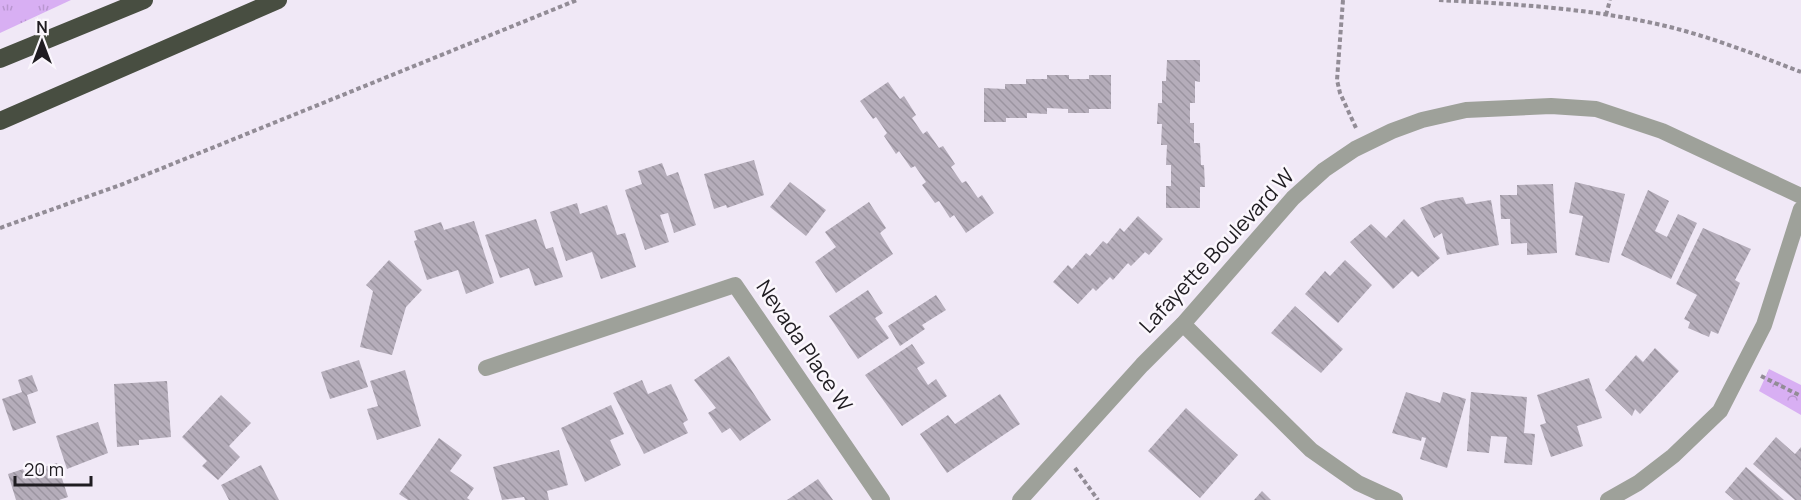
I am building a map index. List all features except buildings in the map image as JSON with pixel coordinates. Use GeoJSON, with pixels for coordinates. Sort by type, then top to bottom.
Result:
{"type":"FeatureCollection","features":[{"type":"Feature","properties":{"kind":"highway"},"geometry":{"type":"LineString","coordinates":[[0,121],[278,0]]}},
{"type":"Feature","properties":{"kind":"highway"},"geometry":{"type":"LineString","coordinates":[[0,59],[138,3]]}},
{"type":"Feature","properties":{"kind":"street","name":"Lafayette Boulevard W"},"geometry":{"type":"LineString","coordinates":[[1020,500],[1142,365],[1183,324],[1293,198],[1324,170],[1364,145],[1422,120],[1466,110],[1551,106],[1596,109],[1662,131],[1801,196]]}},
{"type":"Feature","properties":{"kind":"street"},"geometry":{"type":"LineString","coordinates":[[1608,500],[1638,483],[1673,456],[1720,411],[1764,325],[1801,209]]}},
{"type":"Feature","properties":{"kind":"street","name":"Nevada Place W"},"geometry":{"type":"LineString","coordinates":[[486,368],[735,285],[882,500]]}},
{"type":"Feature","properties":{"kind":"street"},"geometry":{"type":"LineString","coordinates":[[1183,324],[1311,450],[1358,483],[1395,500]]}},
{"type":"Feature","properties":{"kind":"path"},"geometry":{"type":"LineString","coordinates":[[0,228],[53,211],[123,184],[577,0]]}},
{"type":"Feature","properties":{"kind":"path"},"geometry":{"type":"LineString","coordinates":[[1342,0],[1337,80],[1340,93],[1364,145]]}},
{"type":"Feature","properties":{"kind":"path"},"geometry":{"type":"LineString","coordinates":[[1438,0],[1566,9],[1657,24],[1715,40],[1801,72]]}},
{"type":"Feature","properties":{"kind":"path"},"geometry":{"type":"LineString","coordinates":[[1606,15],[1610,0]]}},
{"type":"Feature","properties":{"kind":"path"},"geometry":{"type":"LineString","coordinates":[[1743,367],[1801,396]]}},
{"type":"Feature","properties":{"kind":"path"},"geometry":{"type":"LineString","coordinates":[[1064,452],[1098,500]]}},
{"type":"Feature","properties":{"kind":"green space"},"geometry":{"type":"Polygon","coordinates":[[[0,0],[71,0],[0,33],[0,0]]]}},
{"type":"Feature","properties":{"kind":"green space"},"geometry":{"type":"Polygon","coordinates":[[[1769,369],[1801,385],[1801,415],[1759,391],[1769,369]]]}}]}
